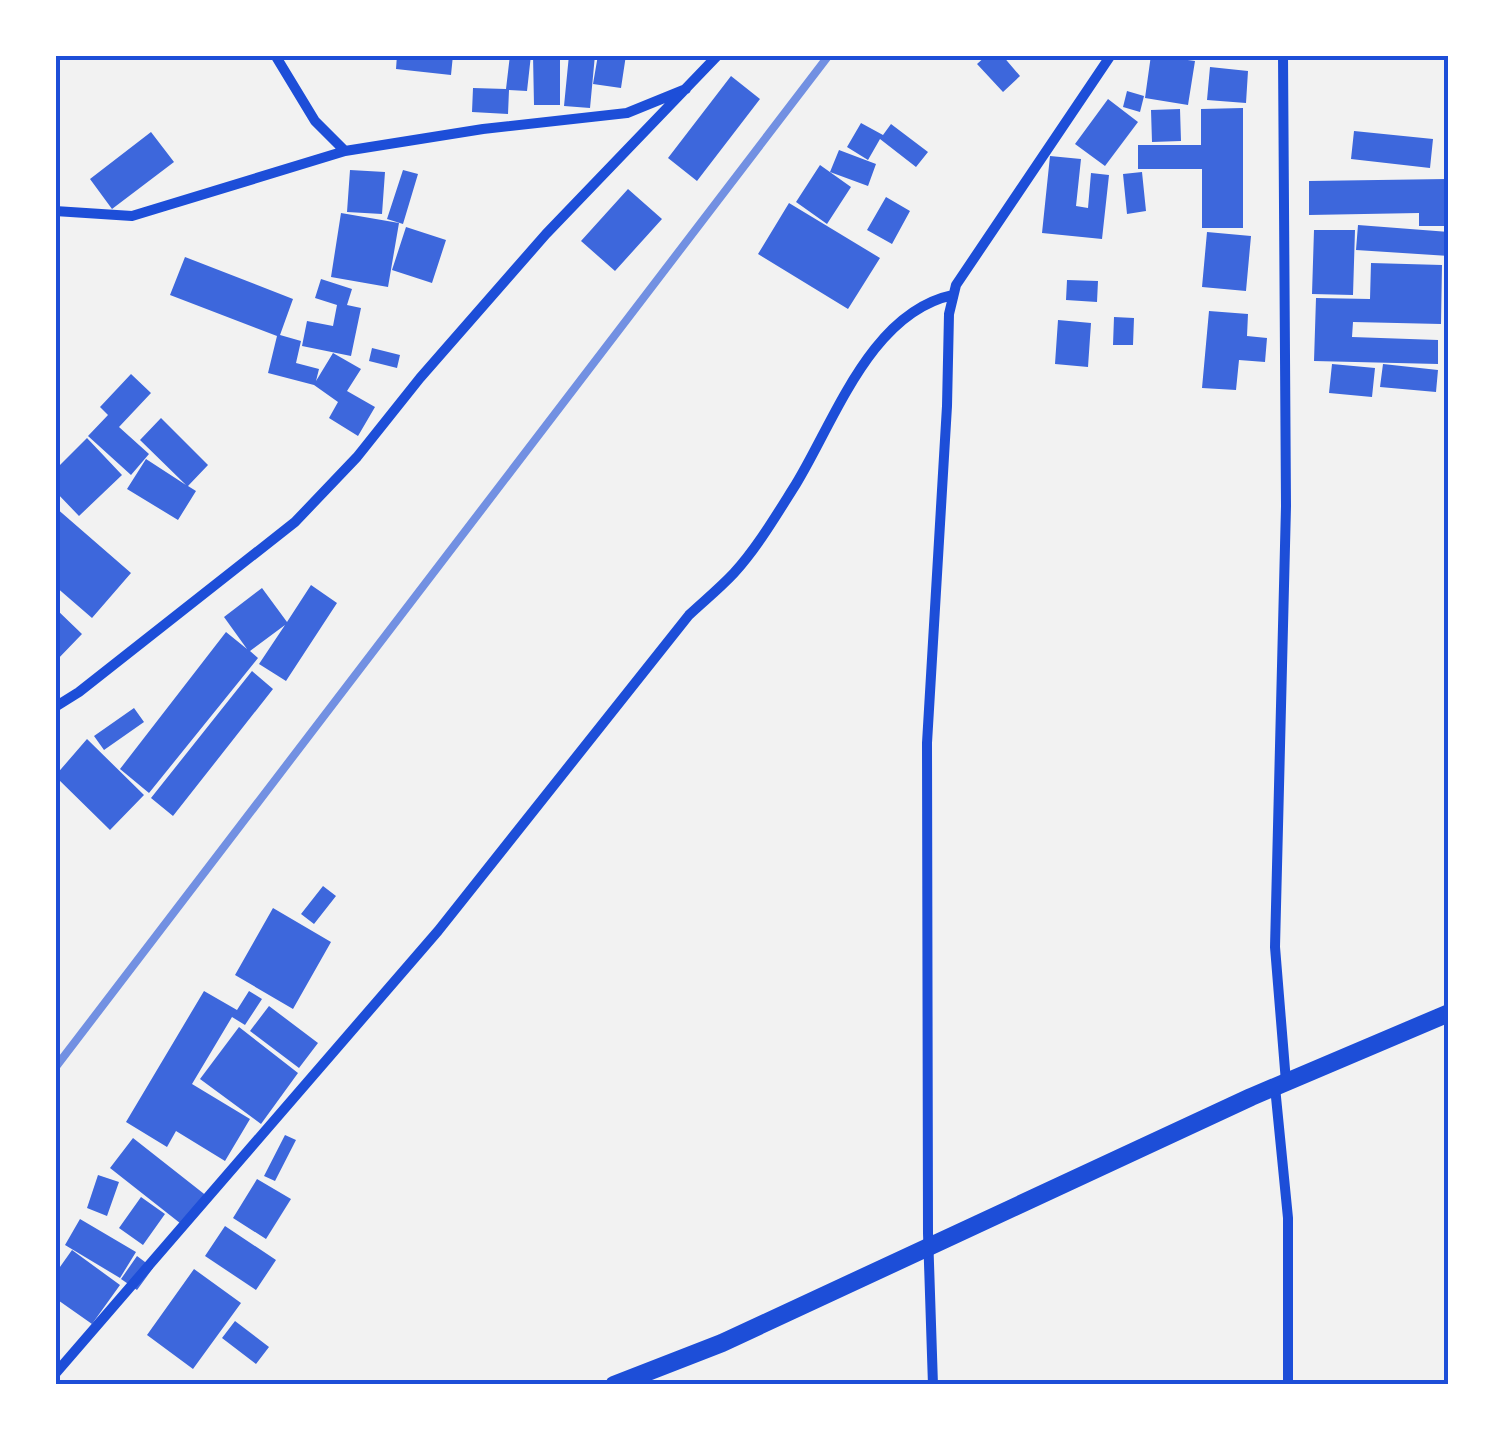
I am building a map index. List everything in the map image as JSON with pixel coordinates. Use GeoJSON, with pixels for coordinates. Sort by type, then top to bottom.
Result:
{"type":"FeatureCollection","features":[{"type":"Feature","properties":{"kind":"street"},"geometry":{"type":"LineString","coordinates":[[275,55],[315,121],[345,151]]}},
{"type":"Feature","properties":{"kind":"street"},"geometry":{"type":"LineString","coordinates":[[55,708],[295,522],[357,456],[546,234],[718,55]]}},
{"type":"Feature","properties":{"kind":"street"},"geometry":{"type":"LineString","coordinates":[[933,1385],[927,744],[947,406],[948,314],[956,285],[988,234],[1111,55]]}},
{"type":"Feature","properties":{"kind":"street"},"geometry":{"type":"LineString","coordinates":[[1283,55],[1286,506],[1275,947],[1288,1218],[1288,1385]]}},
{"type":"Feature","properties":{"kind":"street"},"geometry":{"type":"LineString","coordinates":[[55,212],[132,216],[345,151],[482,129],[627,113],[691,86]]}},
{"type":"Feature","properties":{"kind":"street"},"geometry":{"type":"LineString","coordinates":[[55,1374],[438,931],[689,615],[735,572],[796,484],[880,341],[934,299],[954,295]]}},
{"type":"Feature","properties":{"kind":"street"},"geometry":{"type":"LineString","coordinates":[[614,1385],[722,1343],[1280,1085],[1449,1014]]}},
{"type":"Feature","properties":{"kind":"building"},"geometry":{"type":"Polygon","coordinates":[[[397,55],[453,55],[451,75],[396,69],[397,55]]]}},
{"type":"Feature","properties":{"kind":"building"},"geometry":{"type":"Polygon","coordinates":[[[510,55],[531,55],[527,91],[509,90],[508,114],[472,112],[473,88],[506,89],[510,55]]]}},
{"type":"Feature","properties":{"kind":"building"},"geometry":{"type":"Polygon","coordinates":[[[533,55],[560,55],[560,105],[534,105],[533,55]]]}},
{"type":"Feature","properties":{"kind":"building"},"geometry":{"type":"Polygon","coordinates":[[[569,55],[595,55],[590,108],[564,106],[569,55]]]}},
{"type":"Feature","properties":{"kind":"building"},"geometry":{"type":"Polygon","coordinates":[[[598,55],[626,55],[621,88],[593,84],[598,55]]]}},
{"type":"Feature","properties":{"kind":"building"},"geometry":{"type":"Polygon","coordinates":[[[987,55],[1002,55],[1020,76],[1003,92],[977,64],[987,55]]]}},
{"type":"Feature","properties":{"kind":"building"},"geometry":{"type":"Polygon","coordinates":[[[1151,55],[1195,61],[1188,105],[1145,98],[1151,55]]]}},
{"type":"Feature","properties":{"kind":"building"},"geometry":{"type":"Polygon","coordinates":[[[1210,67],[1248,71],[1246,103],[1207,100],[1210,67]]]}},
{"type":"Feature","properties":{"kind":"building"},"geometry":{"type":"Polygon","coordinates":[[[731,76],[760,99],[697,181],[668,158],[731,76]]]}},
{"type":"Feature","properties":{"kind":"building"},"geometry":{"type":"Polygon","coordinates":[[[1127,91],[1144,96],[1140,112],[1123,107],[1127,91]]]}},
{"type":"Feature","properties":{"kind":"building"},"geometry":{"type":"Polygon","coordinates":[[[1108,99],[1138,122],[1105,166],[1075,144],[1108,99]]]}},
{"type":"Feature","properties":{"kind":"building"},"geometry":{"type":"Polygon","coordinates":[[[1243,108],[1243,228],[1202,228],[1202,169],[1138,169],[1138,145],[1201,145],[1201,109],[1243,108]]]}},
{"type":"Feature","properties":{"kind":"building"},"geometry":{"type":"Polygon","coordinates":[[[1180,109],[1181,141],[1152,142],[1151,110],[1180,109]]]}},
{"type":"Feature","properties":{"kind":"building"},"geometry":{"type":"Polygon","coordinates":[[[861,123],[883,135],[891,124],[928,152],[916,167],[880,139],[868,160],[847,147],[861,123]]]}},
{"type":"Feature","properties":{"kind":"building"},"geometry":{"type":"Polygon","coordinates":[[[1354,131],[1433,139],[1430,168],[1351,159],[1354,131]]]}},
{"type":"Feature","properties":{"kind":"building"},"geometry":{"type":"Polygon","coordinates":[[[151,132],[174,162],[112,209],[90,179],[151,132]]]}},
{"type":"Feature","properties":{"kind":"building"},"geometry":{"type":"Polygon","coordinates":[[[839,150],[876,164],[868,186],[830,172],[839,150]]]}},
{"type":"Feature","properties":{"kind":"building"},"geometry":{"type":"Polygon","coordinates":[[[1050,156],[1081,159],[1076,206],[1088,208],[1091,173],[1109,175],[1102,239],[1042,233],[1050,156]]]}},
{"type":"Feature","properties":{"kind":"building"},"geometry":{"type":"Polygon","coordinates":[[[820,165],[851,187],[827,224],[796,202],[820,165]]]}},
{"type":"Feature","properties":{"kind":"building"},"geometry":{"type":"Polygon","coordinates":[[[350,170],[385,172],[382,214],[347,212],[350,170]]]}},
{"type":"Feature","properties":{"kind":"building"},"geometry":{"type":"Polygon","coordinates":[[[403,170],[418,174],[403,224],[387,219],[403,170]]]}},
{"type":"Feature","properties":{"kind":"building"},"geometry":{"type":"Polygon","coordinates":[[[1142,172],[1146,211],[1127,214],[1123,174],[1142,172]]]}},
{"type":"Feature","properties":{"kind":"building"},"geometry":{"type":"Polygon","coordinates":[[[1447,179],[1447,226],[1419,226],[1419,213],[1309,215],[1309,181],[1447,179]]]}},
{"type":"Feature","properties":{"kind":"building"},"geometry":{"type":"Polygon","coordinates":[[[628,189],[662,219],[615,271],[581,241],[628,189]]]}},
{"type":"Feature","properties":{"kind":"building"},"geometry":{"type":"Polygon","coordinates":[[[886,197],[910,211],[892,244],[867,230],[886,197]]]}},
{"type":"Feature","properties":{"kind":"building"},"geometry":{"type":"Polygon","coordinates":[[[789,203],[880,258],[848,309],[758,254],[789,203]]]}},
{"type":"Feature","properties":{"kind":"building"},"geometry":{"type":"Polygon","coordinates":[[[341,213],[399,223],[388,287],[331,277],[341,213]]]}},
{"type":"Feature","properties":{"kind":"building"},"geometry":{"type":"Polygon","coordinates":[[[1358,225],[1449,232],[1449,256],[1356,250],[1358,225]]]}},
{"type":"Feature","properties":{"kind":"building"},"geometry":{"type":"Polygon","coordinates":[[[406,227],[446,240],[432,283],[392,270],[406,227]]]}},
{"type":"Feature","properties":{"kind":"building"},"geometry":{"type":"Polygon","coordinates":[[[1314,230],[1355,230],[1353,295],[1312,294],[1314,230]]]}},
{"type":"Feature","properties":{"kind":"building"},"geometry":{"type":"Polygon","coordinates":[[[1207,232],[1251,236],[1246,291],[1202,287],[1207,232]]]}},
{"type":"Feature","properties":{"kind":"building"},"geometry":{"type":"Polygon","coordinates":[[[185,257],[293,299],[280,335],[301,341],[296,363],[319,369],[316,381],[333,353],[361,369],[347,391],[375,407],[358,436],[329,418],[338,402],[314,385],[268,373],[277,336],[170,295],[185,257]]]}},
{"type":"Feature","properties":{"kind":"building"},"geometry":{"type":"Polygon","coordinates":[[[1371,263],[1442,265],[1441,324],[1353,322],[1352,337],[1438,340],[1438,364],[1314,361],[1316,298],[1370,299],[1371,263]]]}},
{"type":"Feature","properties":{"kind":"building"},"geometry":{"type":"Polygon","coordinates":[[[321,279],[352,289],[347,305],[361,308],[351,356],[302,346],[307,321],[333,326],[337,305],[315,298],[321,279]]]}},
{"type":"Feature","properties":{"kind":"building"},"geometry":{"type":"Polygon","coordinates":[[[1067,280],[1098,281],[1097,302],[1066,300],[1067,280]]]}},
{"type":"Feature","properties":{"kind":"building"},"geometry":{"type":"Polygon","coordinates":[[[1209,311],[1248,314],[1247,336],[1267,338],[1265,362],[1239,360],[1236,390],[1202,388],[1209,311]]]}},
{"type":"Feature","properties":{"kind":"building"},"geometry":{"type":"Polygon","coordinates":[[[1114,317],[1134,318],[1133,345],[1113,345],[1114,317]]]}},
{"type":"Feature","properties":{"kind":"building"},"geometry":{"type":"Polygon","coordinates":[[[1058,320],[1091,323],[1088,367],[1055,364],[1058,320]]]}},
{"type":"Feature","properties":{"kind":"building"},"geometry":{"type":"Polygon","coordinates":[[[372,348],[400,355],[397,368],[369,361],[372,348]]]}},
{"type":"Feature","properties":{"kind":"building"},"geometry":{"type":"Polygon","coordinates":[[[1332,364],[1375,368],[1372,397],[1329,393],[1332,364]]]}},
{"type":"Feature","properties":{"kind":"building"},"geometry":{"type":"Polygon","coordinates":[[[1383,364],[1438,370],[1436,392],[1380,387],[1383,364]]]}},
{"type":"Feature","properties":{"kind":"building"},"geometry":{"type":"Polygon","coordinates":[[[131,374],[151,393],[119,427],[149,454],[131,475],[88,436],[108,415],[100,407],[131,374]]]}},
{"type":"Feature","properties":{"kind":"building"},"geometry":{"type":"Polygon","coordinates":[[[161,418],[208,465],[188,486],[196,491],[178,520],[127,489],[146,459],[186,485],[140,440],[161,418]]]}},
{"type":"Feature","properties":{"kind":"building"},"geometry":{"type":"Polygon","coordinates":[[[87,438],[122,475],[79,516],[55,491],[55,470],[87,438]]]}},
{"type":"Feature","properties":{"kind":"building"},"geometry":{"type":"Polygon","coordinates":[[[55,507],[131,573],[92,618],[55,586],[55,507]]]}},
{"type":"Feature","properties":{"kind":"building"},"geometry":{"type":"Polygon","coordinates":[[[311,585],[337,603],[286,681],[259,664],[285,625],[250,651],[258,658],[149,793],[120,769],[226,632],[247,649],[224,617],[262,588],[287,622],[311,585]]]}},
{"type":"Feature","properties":{"kind":"building"},"geometry":{"type":"Polygon","coordinates":[[[55,608],[82,634],[55,662],[55,608]]]}},
{"type":"Feature","properties":{"kind":"building"},"geometry":{"type":"Polygon","coordinates":[[[252,671],[273,689],[173,816],[151,798],[252,671]]]}},
{"type":"Feature","properties":{"kind":"building"},"geometry":{"type":"Polygon","coordinates":[[[134,708],[144,722],[104,750],[94,736],[134,708]]]}},
{"type":"Feature","properties":{"kind":"building"},"geometry":{"type":"Polygon","coordinates":[[[87,739],[144,795],[110,830],[55,776],[87,739]]]}},
{"type":"Feature","properties":{"kind":"building"},"geometry":{"type":"Polygon","coordinates":[[[323,886],[336,896],[314,924],[301,914],[323,886]]]}},
{"type":"Feature","properties":{"kind":"building"},"geometry":{"type":"Polygon","coordinates":[[[273,908],[331,942],[293,1009],[235,975],[273,908]]]}},
{"type":"Feature","properties":{"kind":"building"},"geometry":{"type":"Polygon","coordinates":[[[204,991],[237,1010],[249,991],[262,999],[245,1025],[232,1017],[192,1084],[250,1119],[225,1161],[176,1131],[167,1147],[126,1122],[204,991]]]}},
{"type":"Feature","properties":{"kind":"building"},"geometry":{"type":"Polygon","coordinates":[[[269,1006],[318,1043],[299,1068],[250,1031],[269,1006]]]}},
{"type":"Feature","properties":{"kind":"building"},"geometry":{"type":"Polygon","coordinates":[[[239,1027],[298,1073],[261,1124],[200,1079],[239,1027]]]}},
{"type":"Feature","properties":{"kind":"building"},"geometry":{"type":"Polygon","coordinates":[[[285,1135],[296,1140],[275,1181],[264,1176],[285,1135]]]}},
{"type":"Feature","properties":{"kind":"building"},"geometry":{"type":"Polygon","coordinates":[[[133,1138],[208,1197],[185,1227],[110,1168],[133,1138]]]}},
{"type":"Feature","properties":{"kind":"building"},"geometry":{"type":"Polygon","coordinates":[[[98,1175],[119,1182],[107,1216],[87,1208],[98,1175]]]}},
{"type":"Feature","properties":{"kind":"building"},"geometry":{"type":"Polygon","coordinates":[[[257,1179],[291,1199],[266,1239],[233,1218],[257,1179]]]}},
{"type":"Feature","properties":{"kind":"building"},"geometry":{"type":"Polygon","coordinates":[[[141,1197],[165,1214],[143,1245],[119,1228],[141,1197]]]}},
{"type":"Feature","properties":{"kind":"building"},"geometry":{"type":"Polygon","coordinates":[[[80,1219],[136,1252],[120,1278],[65,1245],[80,1219]]]}},
{"type":"Feature","properties":{"kind":"building"},"geometry":{"type":"Polygon","coordinates":[[[225,1226],[276,1260],[256,1290],[205,1256],[225,1226]]]}},
{"type":"Feature","properties":{"kind":"building"},"geometry":{"type":"Polygon","coordinates":[[[72,1250],[120,1285],[92,1324],[55,1298],[55,1274],[72,1250]]]}},
{"type":"Feature","properties":{"kind":"building"},"geometry":{"type":"Polygon","coordinates":[[[137,1256],[153,1268],[137,1290],[121,1279],[137,1256]]]}},
{"type":"Feature","properties":{"kind":"building"},"geometry":{"type":"Polygon","coordinates":[[[194,1269],[241,1303],[193,1369],[147,1335],[194,1269]]]}},
{"type":"Feature","properties":{"kind":"building"},"geometry":{"type":"Polygon","coordinates":[[[235,1321],[269,1347],[256,1364],[222,1338],[235,1321]]]}},
{"type":"Feature","properties":{"kind":"railway"},"geometry":{"type":"LineString","coordinates":[[55,1068],[829,55]]}}]}
